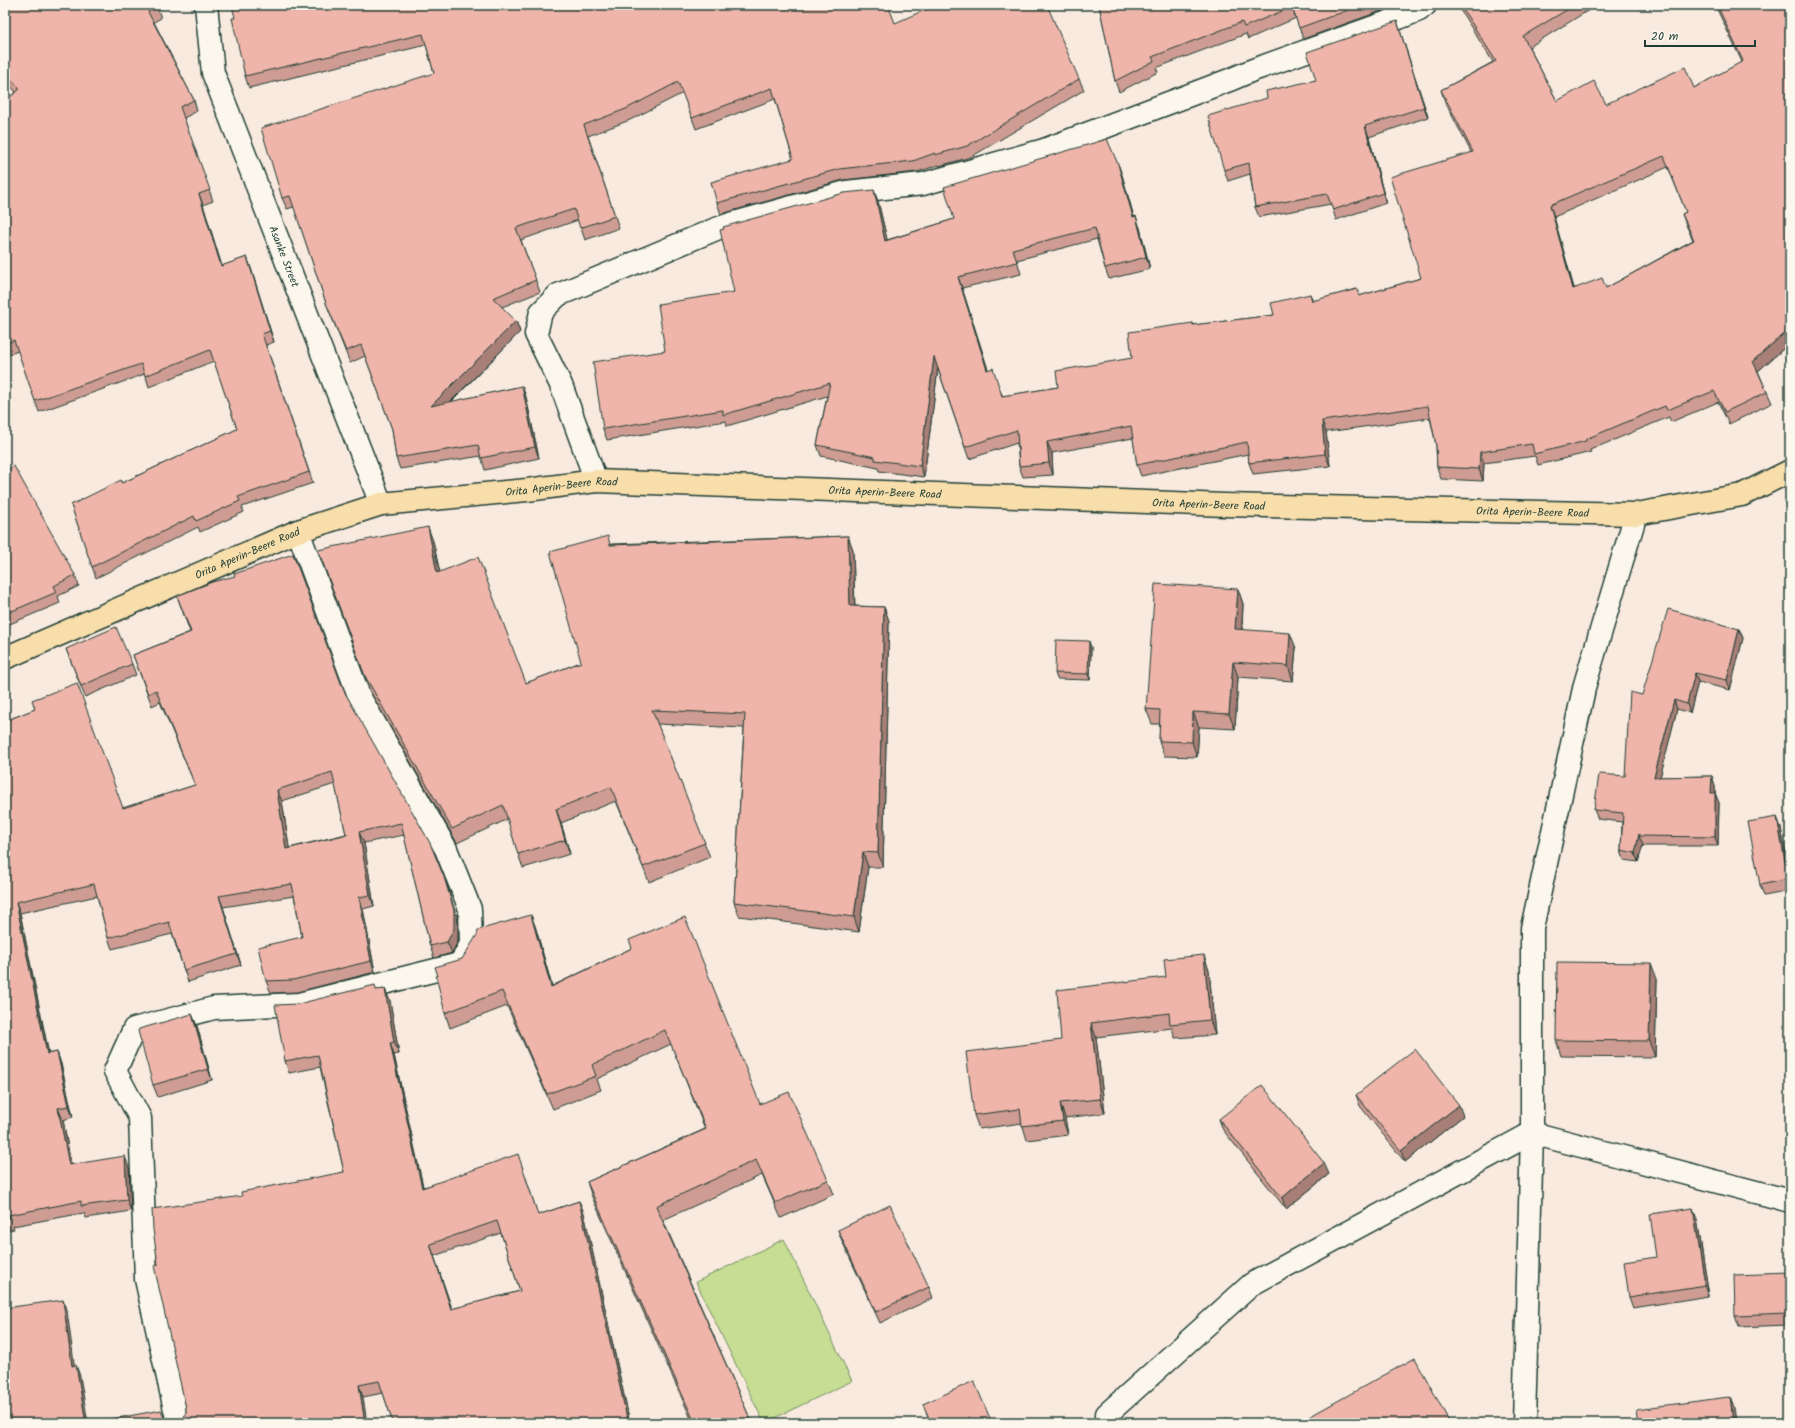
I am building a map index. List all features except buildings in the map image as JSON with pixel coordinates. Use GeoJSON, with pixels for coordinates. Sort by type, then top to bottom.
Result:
{"type":"FeatureCollection","features":[{"type":"Feature","properties":{"kind":"main road","name":"Orita Aperin-Beere Road"},"geometry":{"type":"LineString","coordinates":[[5,658],[298,531],[381,504],[527,490],[596,481],[1225,505],[1636,514],[1742,495],[1790,471]]}},
{"type":"Feature","properties":{"kind":"street","name":"Asanke Street"},"geometry":{"type":"LineString","coordinates":[[206,5],[213,73],[381,504]]}},
{"type":"Feature","properties":{"kind":"street"},"geometry":{"type":"LineString","coordinates":[[596,481],[561,385],[536,334],[541,312],[558,295],[716,229],[734,223],[846,192],[923,184],[1044,150],[1253,70],[1399,18],[1419,10],[1425,5]]}},
{"type":"Feature","properties":{"kind":"street"},"geometry":{"type":"LineString","coordinates":[[1524,1423],[1532,1133],[1532,928],[1585,684],[1636,514]]}},
{"type":"Feature","properties":{"kind":"street"},"geometry":{"type":"LineString","coordinates":[[178,1423],[146,1279],[140,1118],[115,1071],[134,1029],[214,1008],[299,1004],[460,964],[470,944],[470,908],[446,849],[359,696],[298,531]]}},
{"type":"Feature","properties":{"kind":"street"},"geometry":{"type":"LineString","coordinates":[[1106,1423],[1107,1414],[1252,1284],[1532,1133],[1790,1201]]}},
{"type":"Feature","properties":{"kind":"green space"},"geometry":{"type":"Polygon","coordinates":[[[784,1239],[852,1381],[764,1423],[696,1282],[784,1239]]]}}]}
